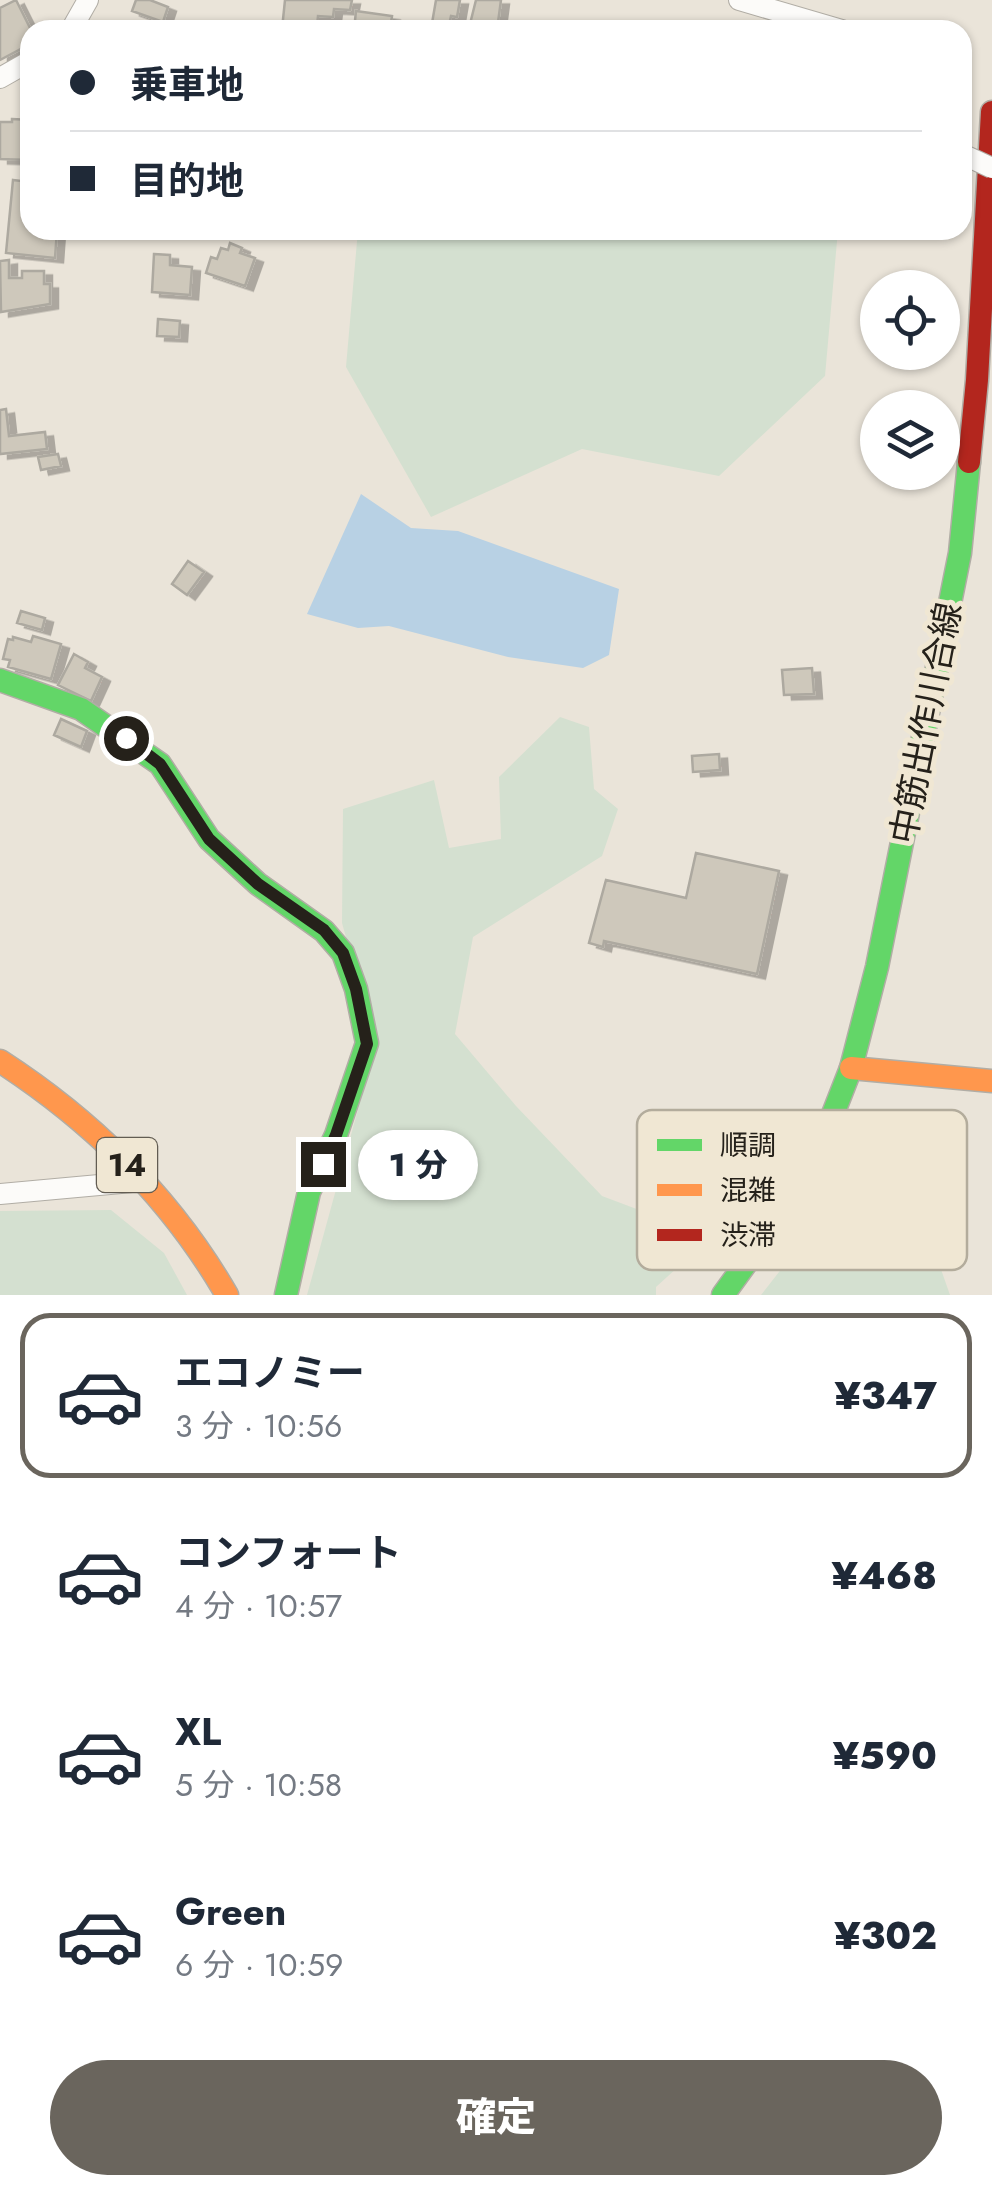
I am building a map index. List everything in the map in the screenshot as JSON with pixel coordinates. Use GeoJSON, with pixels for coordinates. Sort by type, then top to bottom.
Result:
{"type":"FeatureCollection","features":[{"type":"Feature","properties":{"kind":"main road","name":"中筋出作川合線"},"geometry":{"type":"LineString","coordinates":[[835,1110],[851,1068],[877,967],[960,553],[988,240],[992,112]]}},
{"type":"Feature","properties":{"kind":"main road"},"geometry":{"type":"LineString","coordinates":[[0,680],[81,709],[160,764],[209,839],[258,884],[324,930],[343,953],[356,989],[367,1044],[336,1135],[309,1192],[286,1295]]}},
{"type":"Feature","properties":{"kind":"main road","name":"14"},"geometry":{"type":"LineString","coordinates":[[0,1061],[32,1080],[143,1181],[227,1295]]}},
{"type":"Feature","properties":{"kind":"main road"},"geometry":{"type":"LineString","coordinates":[[851,1068],[992,1081]]}},
{"type":"Feature","properties":{"kind":"main road","name":"中筋出作川合線"},"geometry":{"type":"LineString","coordinates":[[723,1295],[741,1270]]}},
{"type":"Feature","properties":{"kind":"street"},"geometry":{"type":"LineString","coordinates":[[739,0],[808,20]]}},
{"type":"Feature","properties":{"kind":"street"},"geometry":{"type":"LineString","coordinates":[[0,1194],[143,1181]]}},
{"type":"Feature","properties":{"kind":"green space"},"geometry":{"type":"Polygon","coordinates":[[[357,240],[837,240],[825,376],[719,476],[582,449],[431,517],[346,367],[357,240]]]}},
{"type":"Feature","properties":{"kind":"green space"},"geometry":{"type":"Polygon","coordinates":[[[560,717],[589,727],[594,789],[618,809],[602,856],[473,937],[455,1034],[516,1106],[602,1196],[637,1209],[637,1270],[675,1270],[656,1287],[656,1295],[307,1295],[376,1044],[342,923],[343,809],[434,780],[449,848],[501,839],[499,777],[560,717]]]}},
{"type":"Feature","properties":{"kind":"green space"},"geometry":{"type":"Polygon","coordinates":[[[111,1210],[164,1253],[187,1295],[0,1295],[0,1211],[111,1210]]]}},
{"type":"Feature","properties":{"kind":"green space"},"geometry":{"type":"Polygon","coordinates":[[[781,1270],[941,1270],[950,1295],[761,1295],[781,1270]]]}},
{"type":"Feature","properties":{"kind":"water"},"geometry":{"type":"Polygon","coordinates":[[[361,494],[411,528],[458,531],[619,589],[609,655],[583,668],[508,657],[389,626],[358,628],[307,614],[361,494]]]}},
{"type":"Feature","properties":{"kind":"building"},"geometry":{"type":"Polygon","coordinates":[[[16,0],[26,20],[20,20],[20,49],[0,60],[0,8],[16,0]]]}},
{"type":"Feature","properties":{"kind":"building"},"geometry":{"type":"Polygon","coordinates":[[[136,0],[168,7],[164,20],[132,11],[136,0]]]}},
{"type":"Feature","properties":{"kind":"building"},"geometry":{"type":"Polygon","coordinates":[[[285,0],[352,0],[350,10],[334,9],[333,17],[283,20],[285,0]]]}},
{"type":"Feature","properties":{"kind":"building"},"geometry":{"type":"Polygon","coordinates":[[[436,0],[460,0],[457,17],[433,20],[436,0]]]}},
{"type":"Feature","properties":{"kind":"building"},"geometry":{"type":"Polygon","coordinates":[[[476,0],[501,0],[498,20],[471,20],[476,0]]]}},
{"type":"Feature","properties":{"kind":"building"},"geometry":{"type":"Polygon","coordinates":[[[356,11],[392,16],[391,20],[355,20],[356,11]]]}},
{"type":"Feature","properties":{"kind":"building"},"geometry":{"type":"Polygon","coordinates":[[[20,119],[20,160],[0,159],[0,122],[20,119]]]}},
{"type":"Feature","properties":{"kind":"building"},"geometry":{"type":"Polygon","coordinates":[[[13,180],[20,181],[20,240],[56,240],[55,258],[6,253],[13,180]]]}},
{"type":"Feature","properties":{"kind":"building"},"geometry":{"type":"Polygon","coordinates":[[[230,243],[242,248],[240,253],[255,258],[245,286],[206,273],[211,257],[217,259],[221,248],[228,250],[230,243]]]}},
{"type":"Feature","properties":{"kind":"building"},"geometry":{"type":"Polygon","coordinates":[[[154,254],[170,255],[170,265],[192,267],[190,295],[152,292],[154,254]]]}},
{"type":"Feature","properties":{"kind":"building"},"geometry":{"type":"Polygon","coordinates":[[[9,260],[9,278],[22,278],[22,271],[44,271],[44,284],[50,284],[50,304],[1,312],[0,261],[9,260]]]}},
{"type":"Feature","properties":{"kind":"building"},"geometry":{"type":"Polygon","coordinates":[[[158,319],[180,321],[179,337],[157,336],[158,319]]]}},
{"type":"Feature","properties":{"kind":"building"},"geometry":{"type":"Polygon","coordinates":[[[6,409],[9,436],[45,432],[47,449],[0,454],[0,410],[6,409]]]}},
{"type":"Feature","properties":{"kind":"building"},"geometry":{"type":"Polygon","coordinates":[[[58,454],[61,466],[41,470],[38,457],[58,454]]]}},
{"type":"Feature","properties":{"kind":"building"},"geometry":{"type":"Polygon","coordinates":[[[188,561],[204,572],[187,595],[172,584],[188,561]]]}},
{"type":"Feature","properties":{"kind":"building"},"geometry":{"type":"Polygon","coordinates":[[[21,611],[45,618],[42,630],[17,623],[21,611]]]}},
{"type":"Feature","properties":{"kind":"building"},"geometry":{"type":"Polygon","coordinates":[[[33,636],[61,644],[51,679],[8,667],[10,660],[3,659],[8,639],[31,642],[33,636]]]}},
{"type":"Feature","properties":{"kind":"building"},"geometry":{"type":"Polygon","coordinates":[[[74,654],[88,662],[85,668],[102,677],[91,701],[58,685],[74,654]]]}},
{"type":"Feature","properties":{"kind":"building"},"geometry":{"type":"Polygon","coordinates":[[[812,668],[814,694],[784,695],[782,670],[812,668]]]}},
{"type":"Feature","properties":{"kind":"building"},"geometry":{"type":"Polygon","coordinates":[[[61,719],[87,731],[81,747],[54,735],[61,719]]]}},
{"type":"Feature","properties":{"kind":"building"},"geometry":{"type":"Polygon","coordinates":[[[719,754],[720,770],[693,772],[692,756],[719,754]]]}},
{"type":"Feature","properties":{"kind":"building"},"geometry":{"type":"Polygon","coordinates":[[[696,853],[779,871],[757,974],[604,941],[603,947],[589,943],[606,880],[686,898],[696,853]]]}},
{"type":"Feature","properties":{"kind":"traffic: fast"},"geometry":{"type":"LineString","coordinates":[[835,1110],[851,1068],[877,967],[960,553],[969,462]]}},
{"type":"Feature","properties":{"kind":"traffic: fast"},"geometry":{"type":"LineString","coordinates":[[0,680],[81,709],[160,764],[209,839],[258,884],[324,931],[343,953],[356,989],[367,1043],[336,1135],[309,1192],[286,1295]]}},
{"type":"Feature","properties":{"kind":"traffic: fast"},"geometry":{"type":"LineString","coordinates":[[723,1295],[741,1270]]}},
{"type":"Feature","properties":{"kind":"traffic: slow"},"geometry":{"type":"LineString","coordinates":[[0,1061],[67,1110],[128,1164],[181,1226],[227,1295]]}},
{"type":"Feature","properties":{"kind":"traffic: slow"},"geometry":{"type":"LineString","coordinates":[[851,1068],[992,1081]]}},
{"type":"Feature","properties":{"kind":"traffic: jam"},"geometry":{"type":"LineString","coordinates":[[969,462],[992,112]]}},
{"type":"Feature","properties":{"kind":"route"},"geometry":{"type":"LineString","coordinates":[[126,738],[160,764],[209,839],[258,884],[324,930],[343,953],[356,989],[367,1044],[323,1164]]}}]}
